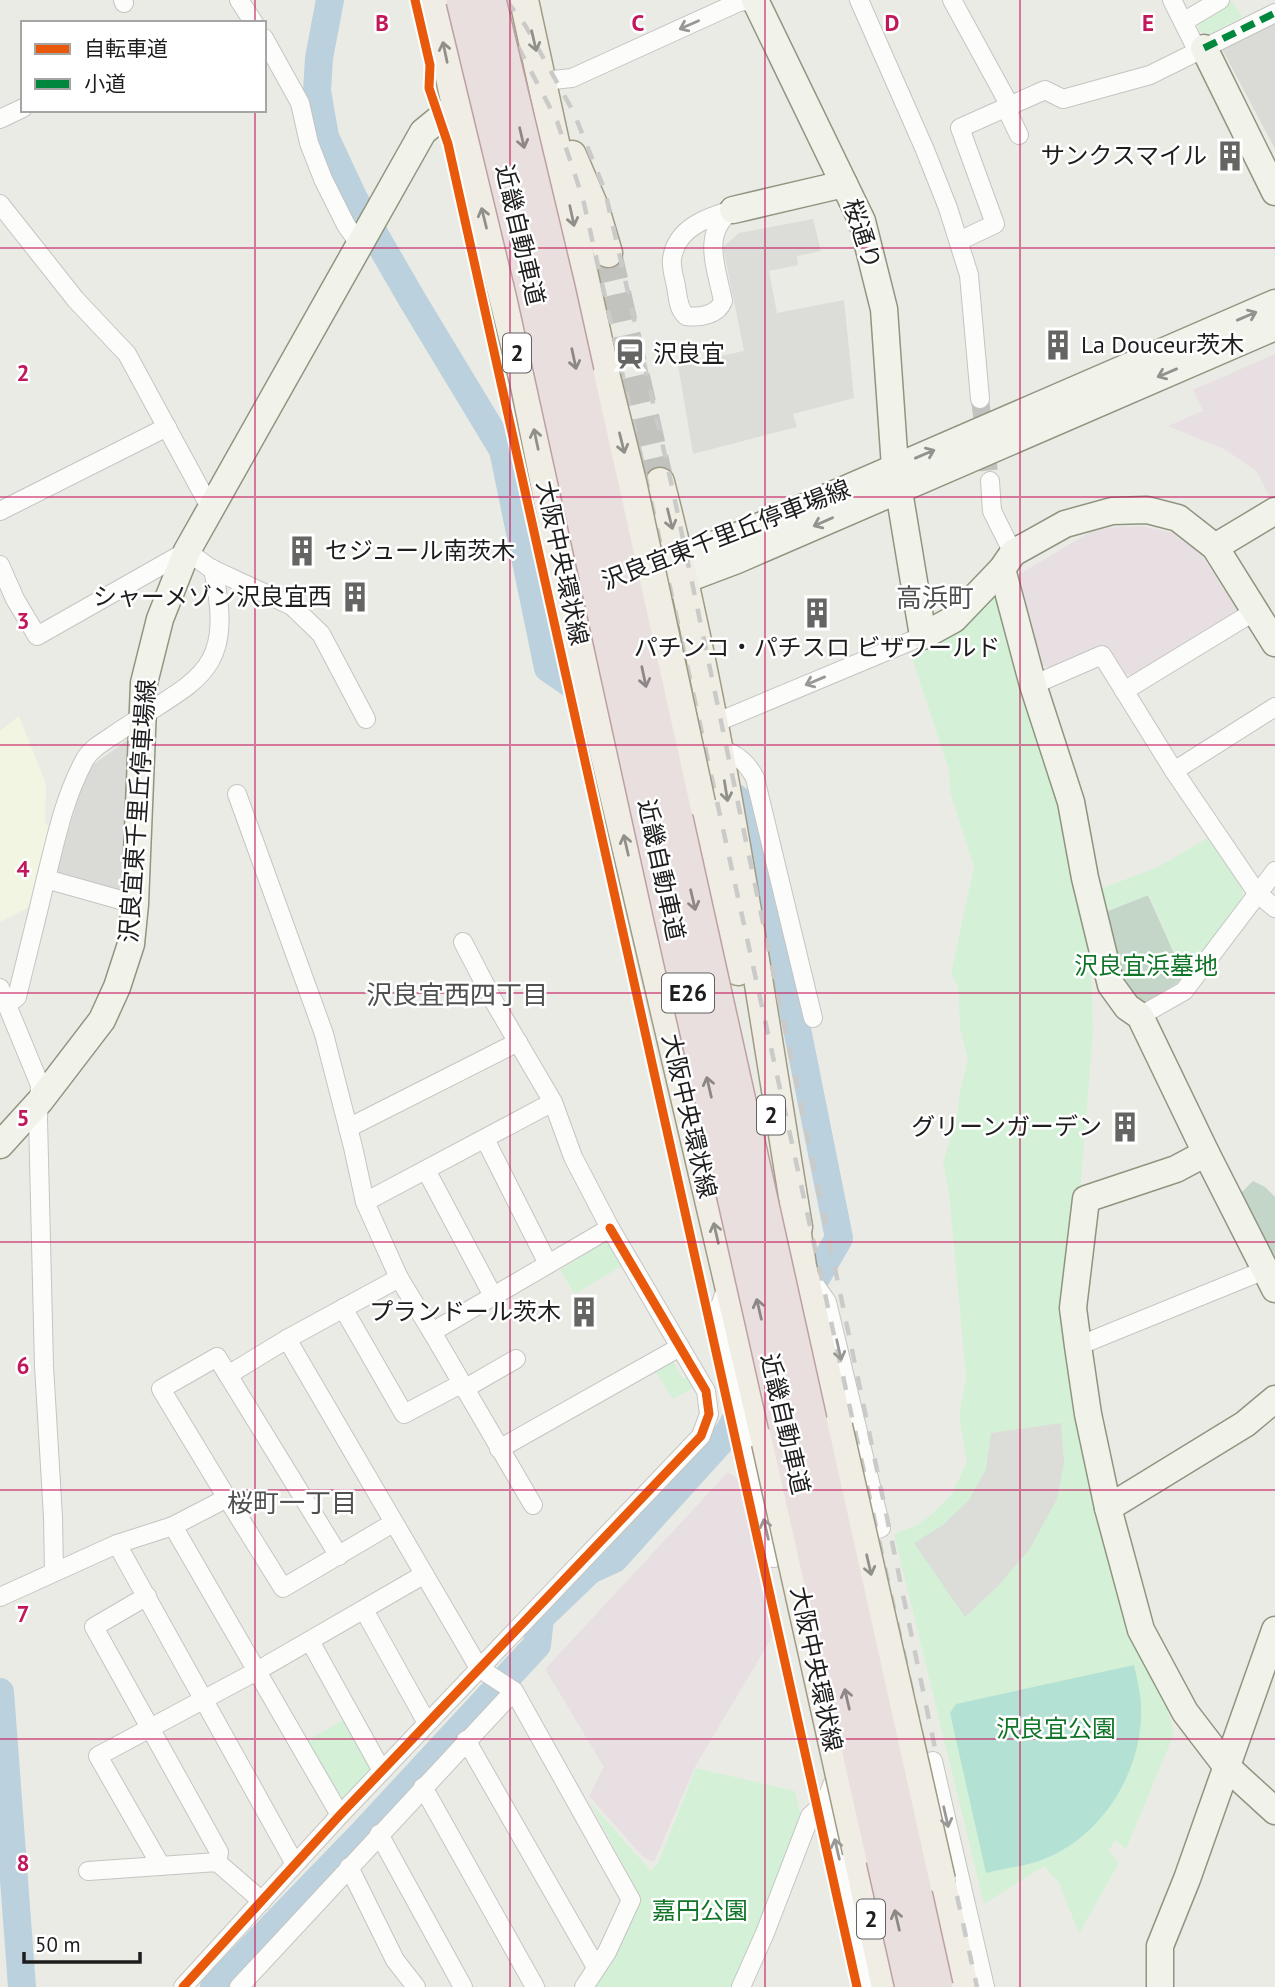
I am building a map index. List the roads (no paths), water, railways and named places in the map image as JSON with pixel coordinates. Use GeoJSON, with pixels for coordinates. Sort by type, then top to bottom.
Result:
{"type":"FeatureCollection","features":[{"type":"Feature","properties":{"kind":"highway","name":"近畿自動車道"},"geometry":{"type":"LineString","coordinates":[[463,0],[534,294],[912,1987]]}},
{"type":"Feature","properties":{"kind":"highway","name":"近畿自動車道"},"geometry":{"type":"LineString","coordinates":[[489,0],[558,288],[936,1987]]}},
{"type":"Feature","properties":{"kind":"main road","name":"大阪中央環状線"},"geometry":{"type":"LineString","coordinates":[[433,0],[524,381],[569,602],[766,1443],[886,1987]]}},
{"type":"Feature","properties":{"kind":"main road","name":"2"},"geometry":{"type":"LineString","coordinates":[[524,0],[759,1066],[798,1227],[803,1266],[964,1987]]}},
{"type":"Feature","properties":{"kind":"main road","name":"2"},"geometry":{"type":"LineString","coordinates":[[545,91],[595,209],[608,253]]}},
{"type":"Feature","properties":{"kind":"main road"},"geometry":{"type":"LineString","coordinates":[[660,482],[682,568],[717,736],[798,1227]]}},
{"type":"Feature","properties":{"kind":"street"},"geometry":{"type":"LineString","coordinates":[[239,0],[253,21]]}},
{"type":"Feature","properties":{"kind":"street"},"geometry":{"type":"LineString","coordinates":[[545,91],[739,2],[753,0]]}},
{"type":"Feature","properties":{"kind":"street","name":"桜通り"},"geometry":{"type":"LineString","coordinates":[[753,0],[862,221],[884,309],[897,478],[923,636]]}},
{"type":"Feature","properties":{"kind":"street"},"geometry":{"type":"LineString","coordinates":[[859,0],[925,150],[959,241],[969,275],[980,399]]}},
{"type":"Feature","properties":{"kind":"street"},"geometry":{"type":"LineString","coordinates":[[952,0],[1008,107],[1018,135]]}},
{"type":"Feature","properties":{"kind":"street"},"geometry":{"type":"LineString","coordinates":[[1172,0],[1275,192]]}},
{"type":"Feature","properties":{"kind":"street"},"geometry":{"type":"LineString","coordinates":[[1184,22],[1220,0]]}},
{"type":"Feature","properties":{"kind":"street"},"geometry":{"type":"LineString","coordinates":[[959,241],[995,224],[960,128],[1045,90],[1063,99],[1150,75],[1275,13]]}},
{"type":"Feature","properties":{"kind":"street"},"geometry":{"type":"LineString","coordinates":[[266,42],[300,103],[309,142],[323,179],[346,225],[362,242]]}},
{"type":"Feature","properties":{"kind":"street","name":"沢良宜東千里丘停車場線"},"geometry":{"type":"LineString","coordinates":[[0,1145],[35,1107],[102,1020],[117,987],[131,944],[144,683],[160,619],[187,551],[423,132],[456,105],[545,91]]}},
{"type":"Feature","properties":{"kind":"street"},"geometry":{"type":"LineString","coordinates":[[0,119],[21,109]]}},
{"type":"Feature","properties":{"kind":"street"},"geometry":{"type":"LineString","coordinates":[[733,210],[717,224],[713,234],[722,306],[711,313],[686,316],[680,309],[671,260],[676,244],[696,223],[709,216],[733,210],[844,184]]}},
{"type":"Feature","properties":{"kind":"street"},"geometry":{"type":"LineString","coordinates":[[0,204],[76,300],[127,354],[211,509]]}},
{"type":"Feature","properties":{"kind":"street","name":"沢良宜東千里丘停車場線"},"geometry":{"type":"LineString","coordinates":[[897,478],[1275,303]]}},
{"type":"Feature","properties":{"kind":"street","name":"沢良宜東千里丘停車場線"},"geometry":{"type":"LineString","coordinates":[[569,602],[609,578],[682,568],[728,540],[897,478],[1275,327]]}},
{"type":"Feature","properties":{"kind":"street"},"geometry":{"type":"LineString","coordinates":[[0,512],[167,427]]}},
{"type":"Feature","properties":{"kind":"street"},"geometry":{"type":"LineString","coordinates":[[990,481],[992,511],[1007,561],[1033,685],[1071,802],[1085,878],[1111,985],[1127,1007],[1140,1016],[1270,1279],[1078,1346]]}},
{"type":"Feature","properties":{"kind":"street"},"geometry":{"type":"LineString","coordinates":[[813,1018],[755,778],[750,768],[717,736],[954,619],[1007,561],[1065,524],[1112,511],[1147,510],[1178,518],[1215,547],[1275,643]]}},
{"type":"Feature","properties":{"kind":"street"},"geometry":{"type":"LineString","coordinates":[[1215,547],[1275,511]]}},
{"type":"Feature","properties":{"kind":"street"},"geometry":{"type":"LineString","coordinates":[[0,565],[15,599],[37,636],[187,551],[213,569],[292,606],[321,635],[366,719]]}},
{"type":"Feature","properties":{"kind":"street"},"geometry":{"type":"LineString","coordinates":[[50,1574],[53,1517],[44,1366],[35,1107],[40,1085],[3,996],[17,997],[63,807],[86,757],[94,748],[192,685],[213,659],[220,633],[219,598],[213,569]]}},
{"type":"Feature","properties":{"kind":"street"},"geometry":{"type":"LineString","coordinates":[[1124,691],[1255,611]]}},
{"type":"Feature","properties":{"kind":"street"},"geometry":{"type":"LineString","coordinates":[[1033,685],[1102,655],[1174,771],[1257,893],[1275,908]]}},
{"type":"Feature","properties":{"kind":"street"},"geometry":{"type":"LineString","coordinates":[[1174,771],[1275,707]]}},
{"type":"Feature","properties":{"kind":"street"},"geometry":{"type":"LineString","coordinates":[[237,794],[324,1034],[365,1202],[399,1278],[533,1505]]}},
{"type":"Feature","properties":{"kind":"street"},"geometry":{"type":"LineString","coordinates":[[1140,1016],[1184,990],[1275,871]]}},
{"type":"Feature","properties":{"kind":"street"},"geometry":{"type":"LineString","coordinates":[[46,879],[135,904]]}},
{"type":"Feature","properties":{"kind":"street"},"geometry":{"type":"LineString","coordinates":[[183,1987],[340,1815],[701,1436],[709,1414],[706,1391],[610,1228],[573,1157],[553,1102],[463,942]]}},
{"type":"Feature","properties":{"kind":"street"},"geometry":{"type":"LineString","coordinates":[[348,1128],[518,1042]]}},
{"type":"Feature","properties":{"kind":"street"},"geometry":{"type":"LineString","coordinates":[[365,1202],[553,1102]]}},
{"type":"Feature","properties":{"kind":"street"},"geometry":{"type":"LineString","coordinates":[[485,1139],[548,1264]]}},
{"type":"Feature","properties":{"kind":"street"},"geometry":{"type":"LineString","coordinates":[[1206,1153],[1176,1169],[1086,1199],[1073,1308],[1088,1414],[1108,1508],[1141,1630],[1185,1712],[1227,1767],[1275,1811]]}},
{"type":"Feature","properties":{"kind":"street"},"geometry":{"type":"LineString","coordinates":[[426,1170],[493,1296]]}},
{"type":"Feature","properties":{"kind":"street"},"geometry":{"type":"LineString","coordinates":[[432,1332],[610,1228]]}},
{"type":"Feature","properties":{"kind":"street"},"geometry":{"type":"LineString","coordinates":[[728,1283],[717,1315],[773,1558],[881,1528],[827,1302],[803,1266]]}},
{"type":"Feature","properties":{"kind":"street"},"geometry":{"type":"LineString","coordinates":[[228,1375],[287,1339],[399,1278]]}},
{"type":"Feature","properties":{"kind":"street"},"geometry":{"type":"LineString","coordinates":[[343,1308],[404,1414],[516,1359]]}},
{"type":"Feature","properties":{"kind":"street"},"geometry":{"type":"LineString","coordinates":[[287,1339],[479,1668],[513,1691],[631,1900],[607,1952],[584,1987]]}},
{"type":"Feature","properties":{"kind":"street"},"geometry":{"type":"LineString","coordinates":[[499,1449],[680,1347]]}},
{"type":"Feature","properties":{"kind":"street"},"geometry":{"type":"LineString","coordinates":[[339,1556],[217,1357],[161,1389],[283,1588],[339,1556],[393,1523]]}},
{"type":"Feature","properties":{"kind":"street"},"geometry":{"type":"LineString","coordinates":[[1108,1508],[1245,1424],[1275,1399]]}},
{"type":"Feature","properties":{"kind":"street"},"geometry":{"type":"LineString","coordinates":[[0,1597],[117,1544],[173,1526],[227,1499]]}},
{"type":"Feature","properties":{"kind":"street"},"geometry":{"type":"LineString","coordinates":[[173,1526],[340,1815]]}},
{"type":"Feature","properties":{"kind":"street"},"geometry":{"type":"LineString","coordinates":[[117,1544],[295,1864]]}},
{"type":"Feature","properties":{"kind":"street"},"geometry":{"type":"LineString","coordinates":[[161,1866],[97,1756],[257,1671],[423,1575]]}},
{"type":"Feature","properties":{"kind":"street"},"geometry":{"type":"LineString","coordinates":[[147,1597],[94,1628],[219,1853],[216,1862]]}},
{"type":"Feature","properties":{"kind":"street"},"geometry":{"type":"LineString","coordinates":[[364,1610],[427,1723]]}},
{"type":"Feature","properties":{"kind":"street"},"geometry":{"type":"LineString","coordinates":[[1160,1987],[1160,1946],[1275,1630]]}},
{"type":"Feature","properties":{"kind":"street"},"geometry":{"type":"LineString","coordinates":[[310,1641],[382,1771]]}},
{"type":"Feature","properties":{"kind":"street"},"geometry":{"type":"LineString","coordinates":[[239,1987],[513,1691]]}},
{"type":"Feature","properties":{"kind":"street"},"geometry":{"type":"LineString","coordinates":[[466,1740],[596,1967]]}},
{"type":"Feature","properties":{"kind":"street"},"geometry":{"type":"LineString","coordinates":[[741,1987],[810,1816],[826,1801],[832,1785],[933,1761],[985,1987]]}},
{"type":"Feature","properties":{"kind":"street"},"geometry":{"type":"LineString","coordinates":[[423,1787],[536,1987]]}},
{"type":"Feature","properties":{"kind":"street"},"geometry":{"type":"LineString","coordinates":[[826,1801],[868,1987]]}},
{"type":"Feature","properties":{"kind":"street"},"geometry":{"type":"LineString","coordinates":[[379,1834],[463,1987]]}},
{"type":"Feature","properties":{"kind":"street"},"geometry":{"type":"LineString","coordinates":[[88,1871],[216,1862],[262,1901]]}},
{"type":"Feature","properties":{"kind":"street"},"geometry":{"type":"LineString","coordinates":[[349,1867],[395,1960],[416,1987]]}},
{"type":"Feature","properties":{"kind":"waterway"},"geometry":{"type":"LineString","coordinates":[[330,0],[319,58],[317,91],[325,137],[354,199],[503,450],[548,668],[606,708]]}},
{"type":"Feature","properties":{"kind":"waterway"},"geometry":{"type":"LineString","coordinates":[[711,781],[753,810],[839,1238],[799,1308]]}},
{"type":"Feature","properties":{"kind":"waterway"},"geometry":{"type":"LineString","coordinates":[[214,1987],[362,1834],[537,1645],[540,1618],[590,1570],[614,1559],[728,1433],[751,1392]]}},
{"type":"Feature","properties":{"kind":"waterway"},"geometry":{"type":"LineString","coordinates":[[0,1692],[22,1987]]}},
{"type":"Feature","properties":{"kind":"tunnel"},"geometry":{"type":"LineString","coordinates":[[608,253],[660,482]]}},
{"type":"Feature","properties":{"kind":"tunnel"},"geometry":{"type":"LineString","coordinates":[[980,399],[990,481]]}},
{"type":"Feature","properties":{"kind":"railway"},"geometry":{"type":"LineString","coordinates":[[487,0],[513,37],[557,121],[583,199],[977,1987]]}},
{"type":"Feature","properties":{"kind":"railway"},"geometry":{"type":"LineString","coordinates":[[506,0],[525,25],[574,113],[605,191],[673,491],[936,1753]]}},
{"type":"Feature","properties":{"kind":"place","name":"サンクスマイル"},"geometry":{"type":"Point","coordinates":[1230,156]}},
{"type":"Feature","properties":{"kind":"place","name":"La Douceur茨木"},"geometry":{"type":"Point","coordinates":[1058,345]}},
{"type":"Feature","properties":{"kind":"place","name":"沢良宜"},"geometry":{"type":"Point","coordinates":[630,354]}},
{"type":"Feature","properties":{"kind":"place","name":"セジュール南茨木"},"geometry":{"type":"Point","coordinates":[302,551]}},
{"type":"Feature","properties":{"kind":"place","name":"シャーメゾン沢良宜西"},"geometry":{"type":"Point","coordinates":[355,597]}},
{"type":"Feature","properties":{"kind":"place","name":"パチンコ・パチスロ ビザワールド"},"geometry":{"type":"Point","coordinates":[817,613]}},
{"type":"Feature","properties":{"kind":"place","name":"グリーンガーデン"},"geometry":{"type":"Point","coordinates":[1125,1127]}},
{"type":"Feature","properties":{"kind":"place","name":"プランドール茨木"},"geometry":{"type":"Point","coordinates":[584,1312]}},
{"type":"Feature","properties":{"kind":"district","name":"高浜町"},"geometry":{"type":"Point","coordinates":[935,598]}},
{"type":"Feature","properties":{"kind":"district","name":"沢良宜西四丁目"},"geometry":{"type":"Point","coordinates":[457,995]}},
{"type":"Feature","properties":{"kind":"district","name":"桜町一丁目"},"geometry":{"type":"Point","coordinates":[292,1503]}},
{"type":"Feature","properties":{"kind":"park label","name":"沢良宜浜墓地"},"geometry":{"type":"Point","coordinates":[1146,966]}},
{"type":"Feature","properties":{"kind":"park label","name":"沢良宜公園"},"geometry":{"type":"Point","coordinates":[1056,1729]}},
{"type":"Feature","properties":{"kind":"park label","name":"嘉円公園"},"geometry":{"type":"Point","coordinates":[700,1911]}}]}
